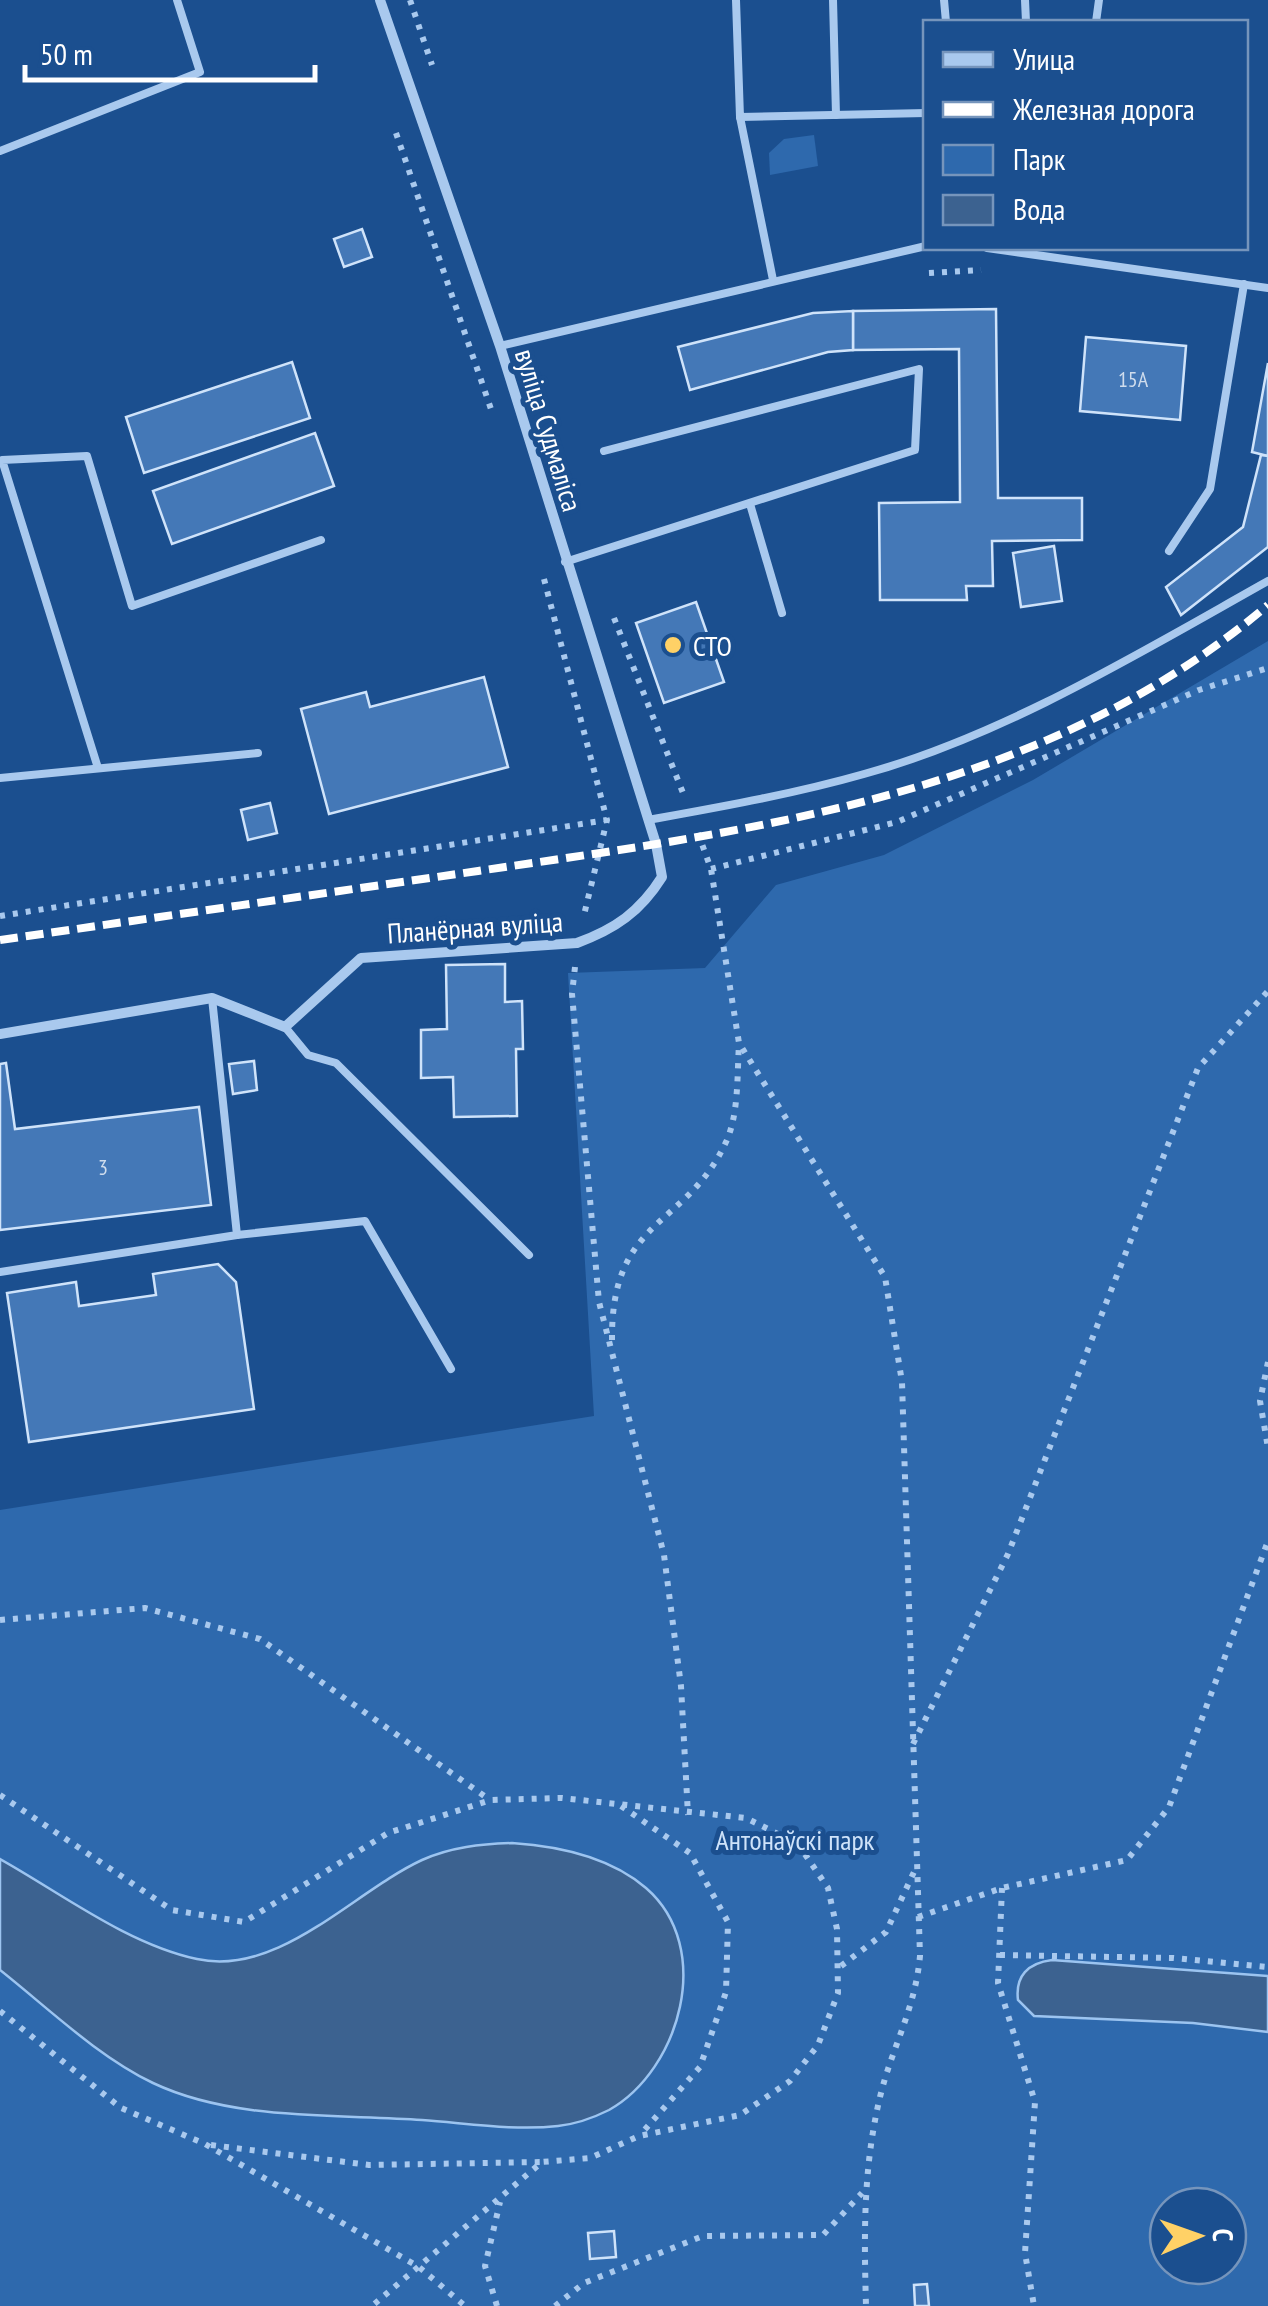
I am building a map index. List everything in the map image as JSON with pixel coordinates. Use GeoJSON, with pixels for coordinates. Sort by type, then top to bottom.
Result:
{"type":"FeatureCollection","features":[{"type":"Feature","properties":{"kind":"street","name":"вуліца Судмаліса"},"geometry":{"type":"LineString","coordinates":[[380,0],[500,346],[648,820],[662,877]]}},
{"type":"Feature","properties":{"kind":"street","name":"Планёрная вуліца"},"geometry":{"type":"LineString","coordinates":[[285,1027],[362,958],[577,943],[610,931],[634,913],[662,877]]}},
{"type":"Feature","properties":{"kind":"street"},"geometry":{"type":"LineString","coordinates":[[0,1034],[212,998],[285,1027]]}},
{"type":"Feature","properties":{"kind":"lane"},"geometry":{"type":"LineString","coordinates":[[0,151],[200,72],[177,0]]}},
{"type":"Feature","properties":{"kind":"lane"},"geometry":{"type":"LineString","coordinates":[[736,0],[740,117],[773,280]]}},
{"type":"Feature","properties":{"kind":"lane"},"geometry":{"type":"LineString","coordinates":[[833,0],[836,115]]}},
{"type":"Feature","properties":{"kind":"lane"},"geometry":{"type":"LineString","coordinates":[[740,117],[923,112]]}},
{"type":"Feature","properties":{"kind":"lane"},"geometry":{"type":"LineString","coordinates":[[500,346],[923,247]]}},
{"type":"Feature","properties":{"kind":"lane"},"geometry":{"type":"LineString","coordinates":[[1006,250],[1268,288]]}},
{"type":"Feature","properties":{"kind":"lane"},"geometry":{"type":"LineString","coordinates":[[1169,552],[1210,490],[1244,284]]}},
{"type":"Feature","properties":{"kind":"lane"},"geometry":{"type":"LineString","coordinates":[[566,562],[915,450],[919,369],[604,451]]}},
{"type":"Feature","properties":{"kind":"lane"},"geometry":{"type":"LineString","coordinates":[[98,768],[1,458],[87,456],[132,606],[321,540]]}},
{"type":"Feature","properties":{"kind":"lane"},"geometry":{"type":"LineString","coordinates":[[750,504],[782,613]]}},
{"type":"Feature","properties":{"kind":"lane"},"geometry":{"type":"LineString","coordinates":[[648,820],[866,774],[1000,723],[1268,581]]}},
{"type":"Feature","properties":{"kind":"lane"},"geometry":{"type":"LineString","coordinates":[[0,778],[258,753]]}},
{"type":"Feature","properties":{"kind":"lane"},"geometry":{"type":"LineString","coordinates":[[212,998],[237,1235]]}},
{"type":"Feature","properties":{"kind":"lane"},"geometry":{"type":"LineString","coordinates":[[285,1027],[308,1055],[336,1062],[529,1255]]}},
{"type":"Feature","properties":{"kind":"lane"},"geometry":{"type":"LineString","coordinates":[[0,1272],[237,1235],[365,1222],[451,1370]]}},
{"type":"Feature","properties":{"kind":"path"},"geometry":{"type":"LineString","coordinates":[[396,130],[497,428]]}},
{"type":"Feature","properties":{"kind":"path"},"geometry":{"type":"LineString","coordinates":[[913,276],[999,269]]}},
{"type":"Feature","properties":{"kind":"path"},"geometry":{"type":"LineString","coordinates":[[543,577],[607,820],[577,943],[572,994],[599,1302],[664,1554],[681,1686],[688,1815]]}},
{"type":"Feature","properties":{"kind":"path"},"geometry":{"type":"LineString","coordinates":[[612,1354],[612,1308],[622,1269],[642,1236],[712,1167],[728,1139],[739,1043],[711,869],[897,822],[1105,735],[1199,690],[1268,668]]}},
{"type":"Feature","properties":{"kind":"path"},"geometry":{"type":"LineString","coordinates":[[0,916],[607,820]]}},
{"type":"Feature","properties":{"kind":"path"},"geometry":{"type":"LineString","coordinates":[[913,1745],[1008,1554],[1198,1068],[1268,991]]}},
{"type":"Feature","properties":{"kind":"path"},"geometry":{"type":"LineString","coordinates":[[739,1043],[886,1277],[902,1382],[918,1917],[916,1998],[880,2094],[862,2192],[866,2306]]}},
{"type":"Feature","properties":{"kind":"path"},"geometry":{"type":"LineString","coordinates":[[1268,1362],[1260,1401],[1268,1448]]}},
{"type":"Feature","properties":{"kind":"path"},"geometry":{"type":"LineString","coordinates":[[918,1917],[1002,1888],[1127,1860],[1169,1807],[1268,1541]]}},
{"type":"Feature","properties":{"kind":"path"},"geometry":{"type":"LineString","coordinates":[[0,1620],[144,1608],[260,1640],[492,1800]]}},
{"type":"Feature","properties":{"kind":"path"},"geometry":{"type":"LineString","coordinates":[[0,1795],[172,1910],[244,1922],[388,1833],[492,1800],[562,1798],[688,1815],[746,1818],[798,1844],[828,1888],[840,1967],[838,1992],[818,2045],[790,2081],[740,2115],[639,2136],[590,2158],[542,2162],[370,2165],[205,2144]]}},
{"type":"Feature","properties":{"kind":"path"},"geometry":{"type":"LineString","coordinates":[[620,1805],[690,1853],[728,1922],[726,1992],[700,2068],[639,2136]]}},
{"type":"Feature","properties":{"kind":"path"},"geometry":{"type":"LineString","coordinates":[[840,1967],[886,1932],[914,1871]]}},
{"type":"Feature","properties":{"kind":"path"},"geometry":{"type":"LineString","coordinates":[[1002,1888],[998,1983],[1035,2102],[1025,2253],[1034,2306]]}},
{"type":"Feature","properties":{"kind":"path"},"geometry":{"type":"LineString","coordinates":[[999,1955],[1173,1958],[1268,1967]]}},
{"type":"Feature","properties":{"kind":"path"},"geometry":{"type":"LineString","coordinates":[[0,2011],[121,2108],[205,2144],[420,2268],[465,2306]]}},
{"type":"Feature","properties":{"kind":"path"},"geometry":{"type":"LineString","coordinates":[[372,2306],[542,2162]]}},
{"type":"Feature","properties":{"kind":"path"},"geometry":{"type":"LineString","coordinates":[[554,2306],[584,2283],[703,2236],[823,2235],[862,2192]]}},
{"type":"Feature","properties":{"kind":"path"},"geometry":{"type":"LineString","coordinates":[[497,2306],[485,2266],[500,2200]]}},
{"type":"Feature","properties":{"kind":"green space"},"geometry":{"type":"Polygon","coordinates":[[[814,135],[818,166],[770,175],[769,153],[784,139],[814,135]]]}},
{"type":"Feature","properties":{"kind":"green space","name":"Антонаўскі парк"},"geometry":{"type":"Polygon","coordinates":[[[1268,641],[1268,2306],[0,2306],[0,1510],[594,1416],[568,973],[705,968],[776,885],[884,855],[1033,780],[1268,641]]]}},
{"type":"Feature","properties":{"kind":"water"},"geometry":{"type":"Polygon","coordinates":[[[512,1843],[583,1855],[632,1877],[667,1913],[679,1942],[683,1974],[680,2006],[670,2038],[654,2067],[634,2091],[609,2110],[578,2122],[507,2127],[285,2114],[217,2104],[184,2095],[132,2072],[0,1970],[0,1859],[145,1942],[197,1959],[227,1961],[257,1956],[286,1944],[422,1860],[466,1847],[512,1843]]]}},
{"type":"Feature","properties":{"kind":"water"},"geometry":{"type":"Polygon","coordinates":[[[1052,1960],[1268,1976],[1268,2032],[1193,2023],[1034,2016],[1018,2000],[1019,1984],[1030,1968],[1052,1960]]]}},
{"type":"Feature","properties":{"kind":"building"},"geometry":{"type":"Polygon","coordinates":[[[362,229],[372,257],[344,267],[334,239],[362,229]]]}},
{"type":"Feature","properties":{"kind":"building"},"geometry":{"type":"Polygon","coordinates":[[[996,309],[998,498],[1082,498],[1082,540],[992,541],[993,586],[966,586],[967,600],[880,600],[879,503],[960,502],[959,349],[853,350],[853,311],[996,309]]]}},
{"type":"Feature","properties":{"kind":"building"},"geometry":{"type":"Polygon","coordinates":[[[853,311],[853,350],[828,352],[690,390],[678,347],[813,313],[853,311]]]}},
{"type":"Feature","properties":{"kind":"building"},"geometry":{"type":"Polygon","coordinates":[[[1086,337],[1186,346],[1180,420],[1080,411],[1086,337]]]}},
{"type":"Feature","properties":{"kind":"building"},"geometry":{"type":"Polygon","coordinates":[[[292,362],[310,418],[144,473],[126,417],[292,362]]]}},
{"type":"Feature","properties":{"kind":"building"},"geometry":{"type":"Polygon","coordinates":[[[1268,363],[1268,456],[1252,452],[1268,363]]]}},
{"type":"Feature","properties":{"kind":"building"},"geometry":{"type":"Polygon","coordinates":[[[315,433],[334,486],[172,544],[153,491],[315,433]]]}},
{"type":"Feature","properties":{"kind":"building"},"geometry":{"type":"Polygon","coordinates":[[[1261,455],[1268,456],[1268,547],[1181,615],[1166,587],[1243,527],[1261,455]]]}},
{"type":"Feature","properties":{"kind":"building"},"geometry":{"type":"Polygon","coordinates":[[[1054,546],[1062,601],[1021,607],[1013,553],[1054,546]]]}},
{"type":"Feature","properties":{"kind":"building"},"geometry":{"type":"Polygon","coordinates":[[[696,602],[724,682],[664,703],[636,623],[696,602]]]}},
{"type":"Feature","properties":{"kind":"building"},"geometry":{"type":"Polygon","coordinates":[[[484,677],[508,767],[329,814],[301,709],[366,692],[370,707],[484,677]]]}},
{"type":"Feature","properties":{"kind":"building"},"geometry":{"type":"Polygon","coordinates":[[[270,803],[277,833],[248,840],[241,810],[270,803]]]}},
{"type":"Feature","properties":{"kind":"building"},"geometry":{"type":"Polygon","coordinates":[[[505,964],[505,1002],[522,1001],[523,1049],[516,1049],[517,1116],[454,1117],[453,1077],[421,1078],[421,1030],[447,1029],[446,965],[505,964]]]}},
{"type":"Feature","properties":{"kind":"building"},"geometry":{"type":"Polygon","coordinates":[[[254,1061],[257,1090],[233,1094],[229,1064],[254,1061]]]}},
{"type":"Feature","properties":{"kind":"building"},"geometry":{"type":"Polygon","coordinates":[[[6,1063],[15,1129],[199,1107],[211,1205],[0,1230],[0,1064],[6,1063]]]}},
{"type":"Feature","properties":{"kind":"building"},"geometry":{"type":"Polygon","coordinates":[[[218,1264],[236,1282],[254,1409],[29,1442],[7,1293],[76,1282],[79,1306],[156,1295],[153,1274],[218,1264]]]}},
{"type":"Feature","properties":{"kind":"building"},"geometry":{"type":"Polygon","coordinates":[[[614,2231],[616,2257],[590,2259],[588,2233],[614,2231]]]}},
{"type":"Feature","properties":{"kind":"building"},"geometry":{"type":"Polygon","coordinates":[[[927,2284],[929,2306],[915,2306],[914,2285],[927,2284]]]}},
{"type":"Feature","properties":{"kind":"railway"},"geometry":{"type":"LineString","coordinates":[[0,940],[688,839],[894,794],[994,761],[1090,721],[1181,669],[1268,605]]}},
{"type":"Feature","properties":{"kind":"place","name":"СТО"},"geometry":{"type":"Point","coordinates":[673,645]}}]}
